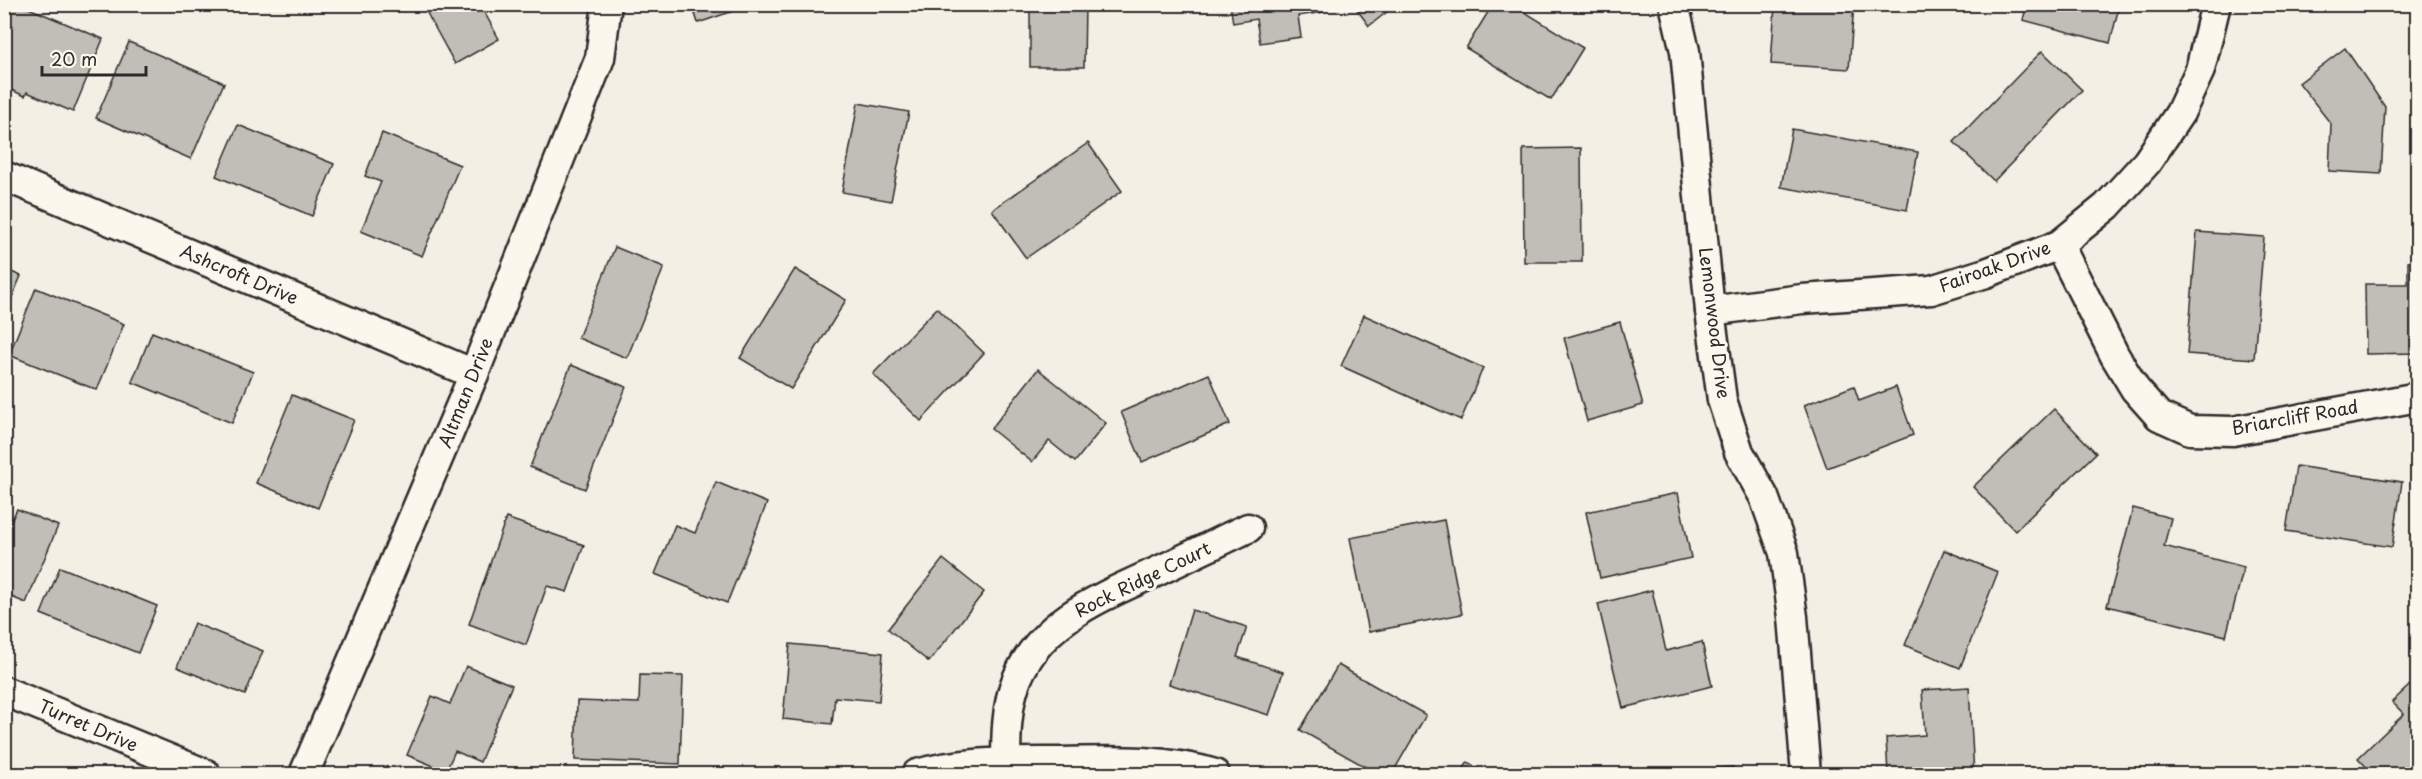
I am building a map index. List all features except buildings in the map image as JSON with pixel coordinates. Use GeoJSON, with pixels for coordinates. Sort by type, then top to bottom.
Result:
{"type":"FeatureCollection","features":[{"type":"Feature","properties":{"kind":"street","name":"Altman Drive"},"geometry":{"type":"LineString","coordinates":[[304,774],[474,374],[600,58],[607,4]]}},
{"type":"Feature","properties":{"kind":"street","name":"Lemonwood Drive"},"geometry":{"type":"LineString","coordinates":[[1674,4],[1685,51],[1710,311],[1722,400],[1739,452],[1764,497],[1784,553],[1793,617],[1806,774]]}},
{"type":"Feature","properties":{"kind":"street","name":"Fairoak Drive"},"geometry":{"type":"LineString","coordinates":[[1710,311],[1802,299],[1931,290],[1986,273],[2059,245],[2108,206],[2147,162],[2180,113],[2200,70],[2216,4]]}},
{"type":"Feature","properties":{"kind":"street","name":"Ashcroft Drive"},"geometry":{"type":"LineString","coordinates":[[4,176],[474,374]]}},
{"type":"Feature","properties":{"kind":"street","name":"Briarcliff Road"},"geometry":{"type":"LineString","coordinates":[[2059,245],[2115,356],[2135,389],[2159,416],[2190,430],[2233,430],[2418,397]]}},
{"type":"Feature","properties":{"kind":"street","name":"Rock Ridge Court"},"geometry":{"type":"LineString","coordinates":[[1006,768],[1010,708],[1016,681],[1027,660],[1052,628],[1083,606],[1248,528]]}},
{"type":"Feature","properties":{"kind":"street","name":"Turret Drive"},"geometry":{"type":"LineString","coordinates":[[4,691],[206,774]]}},
{"type":"Feature","properties":{"kind":"street"},"geometry":{"type":"LineString","coordinates":[[917,774],[1142,761],[1186,765],[1215,774]]}}]}
